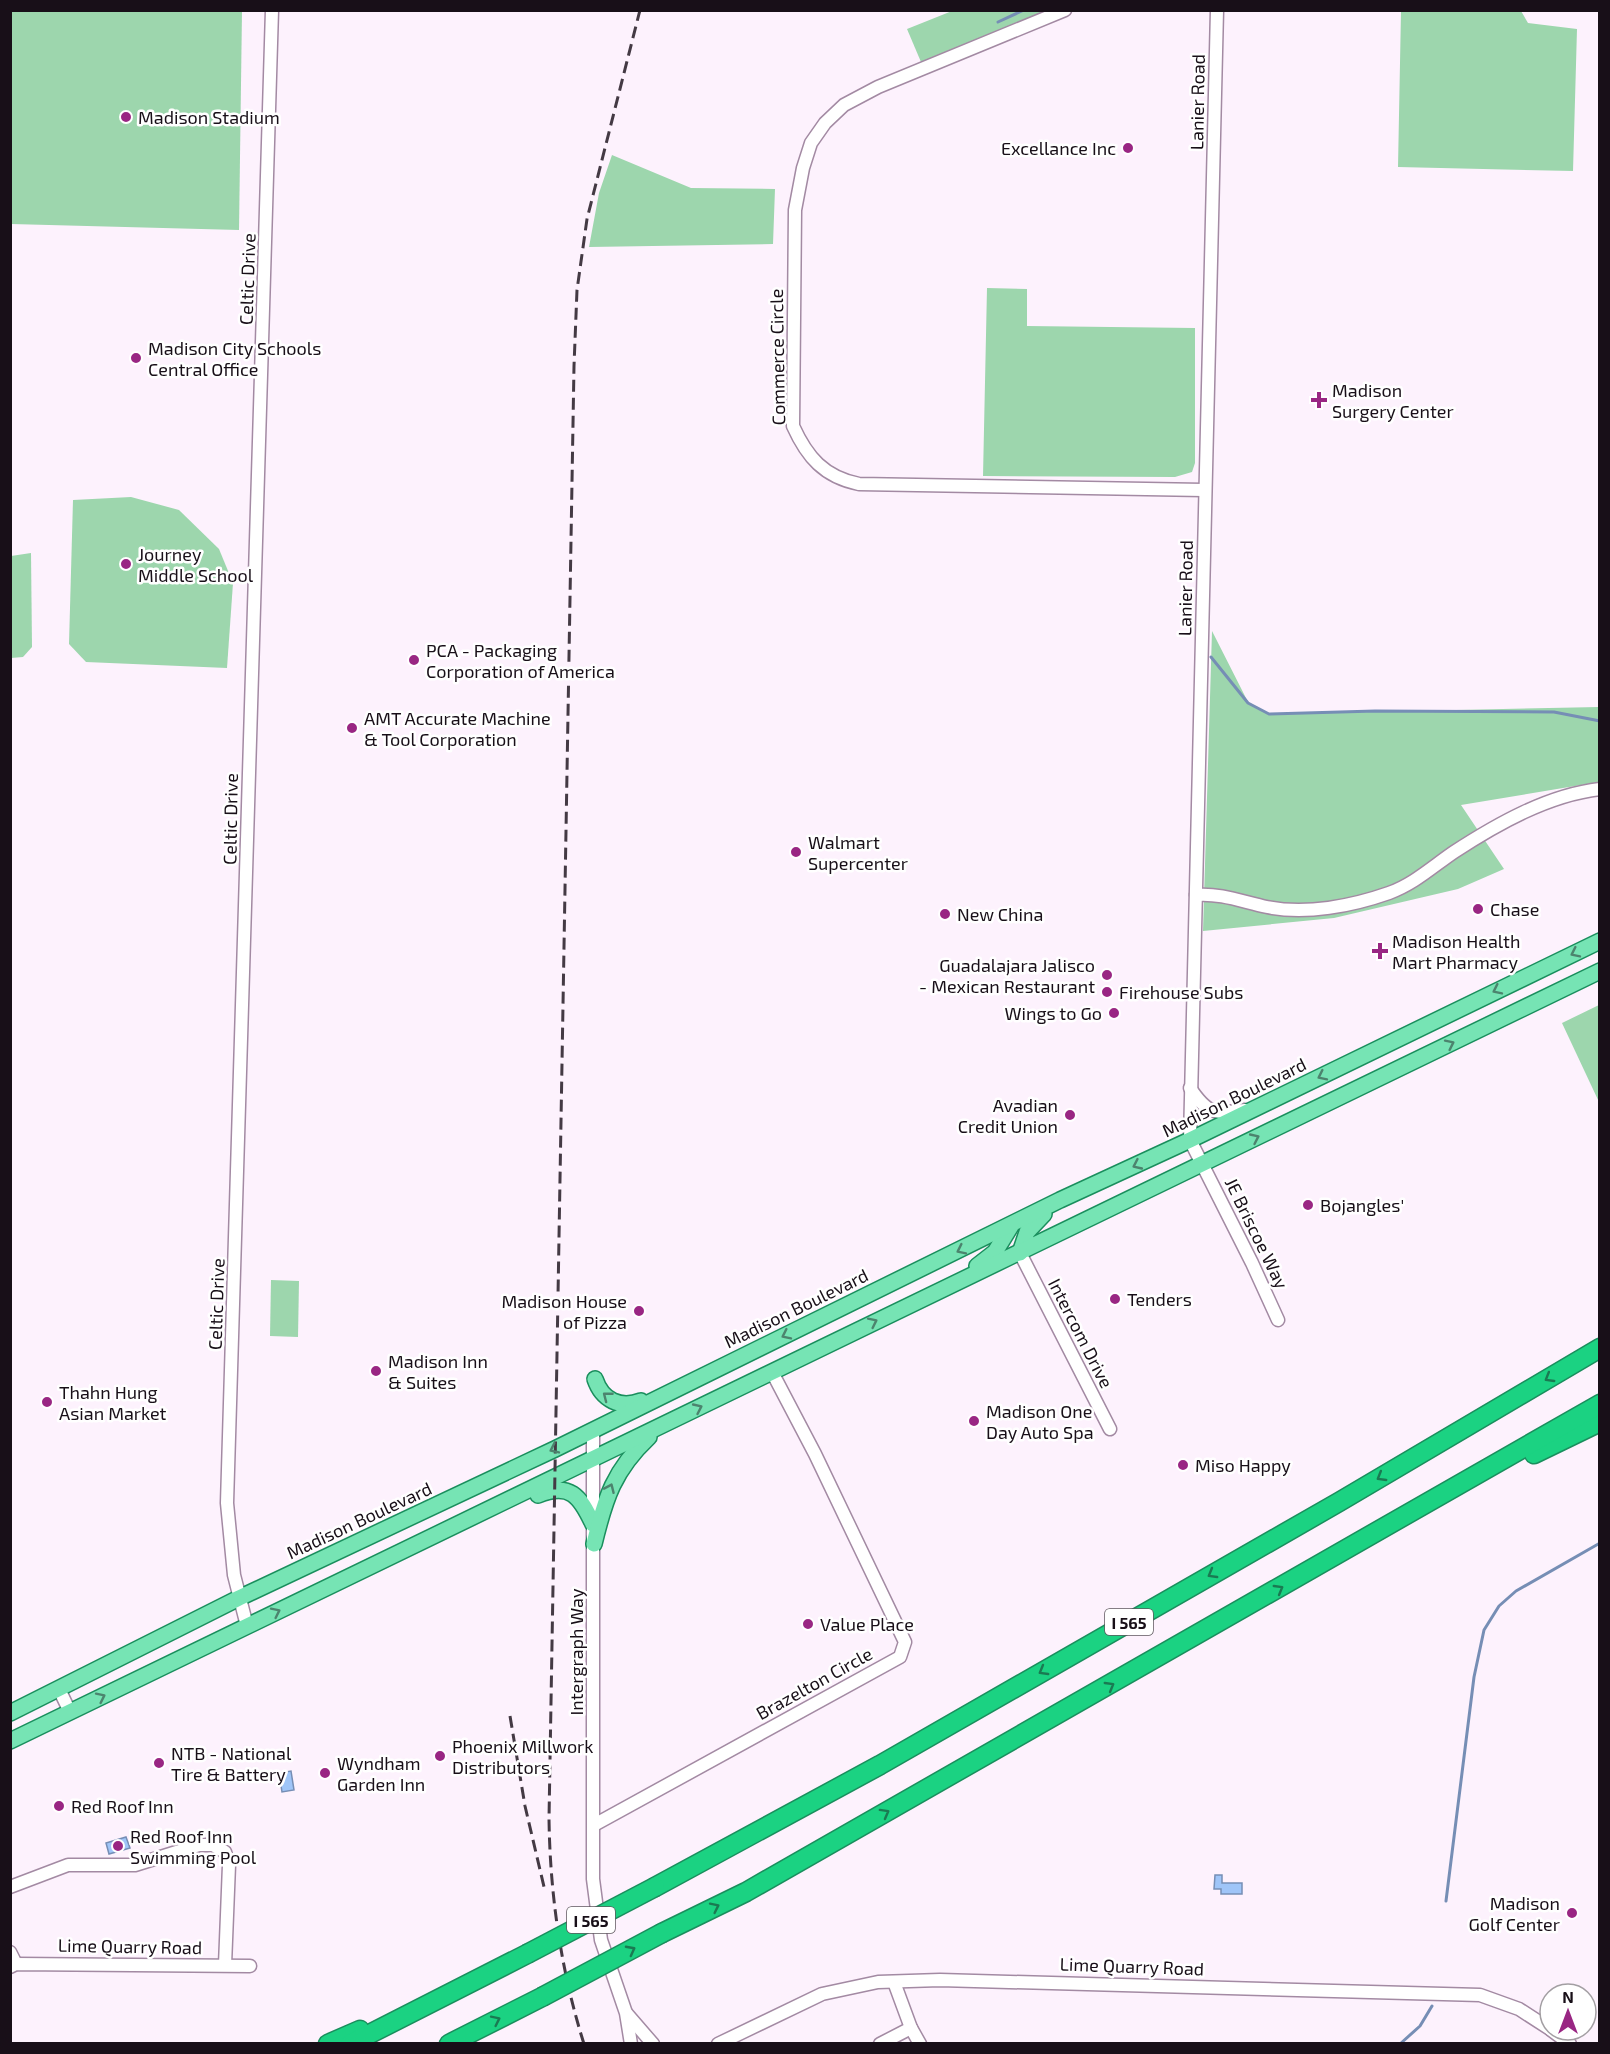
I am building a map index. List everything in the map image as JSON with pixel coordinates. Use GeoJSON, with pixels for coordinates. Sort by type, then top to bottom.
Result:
{"type":"FeatureCollection","features":[{"type":"Feature","properties":{"kind":"highway","name":"I 565"},"geometry":{"type":"LineString","coordinates":[[350,2043],[655,1887],[880,1765],[1339,1502],[1598,1349]]}},
{"type":"Feature","properties":{"kind":"highway","name":"I 565"},"geometry":{"type":"LineString","coordinates":[[449,2043],[766,1880],[1599,1404]]}},
{"type":"Feature","properties":{"kind":"highway"},"geometry":{"type":"LineString","coordinates":[[1452,1490],[1547,1449],[1599,1422]]}},
{"type":"Feature","properties":{"kind":"highway"},"geometry":{"type":"LineString","coordinates":[[328,2043],[464,1986]]}},
{"type":"Feature","properties":{"kind":"main road","name":"Madison Boulevard"},"geometry":{"type":"LineString","coordinates":[[10,1713],[239,1598],[593,1430],[1060,1200],[1253,1110],[1599,941]]}},
{"type":"Feature","properties":{"kind":"main road"},"geometry":{"type":"LineString","coordinates":[[10,1741],[1599,971]]}},
{"type":"Feature","properties":{"kind":"main road"},"geometry":{"type":"LineString","coordinates":[[1414,1030],[1427,1055]]}},
{"type":"Feature","properties":{"kind":"main road"},"geometry":{"type":"LineString","coordinates":[[1020,1253],[1027,1232],[1060,1200]]}},
{"type":"Feature","properties":{"kind":"main road"},"geometry":{"type":"LineString","coordinates":[[956,1282],[995,1252],[1011,1226]]}},
{"type":"Feature","properties":{"kind":"main road"},"geometry":{"type":"LineString","coordinates":[[595,1379],[603,1396],[625,1405],[644,1400],[718,1368]]}},
{"type":"Feature","properties":{"kind":"main road"},"geometry":{"type":"LineString","coordinates":[[594,1544],[606,1495],[614,1479],[635,1450],[659,1427]]}},
{"type":"Feature","properties":{"kind":"main road"},"geometry":{"type":"LineString","coordinates":[[470,1518],[512,1506],[554,1488],[565,1489],[583,1503],[593,1524]]}},
{"type":"Feature","properties":{"kind":"street","name":"Celtic Drive"},"geometry":{"type":"LineString","coordinates":[[247,1626],[239,1598],[227,1503],[272,10]]}},
{"type":"Feature","properties":{"kind":"street","name":"Commerce Circle"},"geometry":{"type":"LineString","coordinates":[[1065,10],[878,87],[844,105],[825,123],[811,143],[803,168],[795,210],[793,426],[804,450],[814,463],[842,481],[859,484],[1204,490]]}},
{"type":"Feature","properties":{"kind":"street","name":"Lanier Road"},"geometry":{"type":"LineString","coordinates":[[1203,1163],[1190,1140],[1190,1088],[1217,10]]}},
{"type":"Feature","properties":{"kind":"street"},"geometry":{"type":"LineString","coordinates":[[1196,895],[1220,895],[1287,909],[1312,909],[1362,901],[1407,885],[1482,835],[1547,802],[1599,789]]}},
{"type":"Feature","properties":{"kind":"street"},"geometry":{"type":"LineString","coordinates":[[1190,1088],[1205,1108],[1215,1113],[1253,1110]]}},
{"type":"Feature","properties":{"kind":"street","name":"JE Briscoe Way"},"geometry":{"type":"LineString","coordinates":[[1203,1163],[1278,1320]]}},
{"type":"Feature","properties":{"kind":"street","name":"Intercom Drive"},"geometry":{"type":"LineString","coordinates":[[1020,1253],[1110,1429]]}},
{"type":"Feature","properties":{"kind":"street","name":"Brazelton Circle"},"geometry":{"type":"LineString","coordinates":[[594,1825],[900,1657],[904,1650],[905,1642],[870,1565],[772,1372]]}},
{"type":"Feature","properties":{"kind":"street","name":"Intergraph Way"},"geometry":{"type":"LineString","coordinates":[[593,1430],[593,1879],[602,1940],[626,2013],[632,2043]]}},
{"type":"Feature","properties":{"kind":"street"},"geometry":{"type":"LineString","coordinates":[[59,1689],[70,1712]]}},
{"type":"Feature","properties":{"kind":"street"},"geometry":{"type":"LineString","coordinates":[[10,1887],[68,1865],[135,1865],[199,1845],[213,1845],[225,1852],[229,1865],[225,1965]]}},
{"type":"Feature","properties":{"kind":"street"},"geometry":{"type":"LineString","coordinates":[[10,1952],[14,1965]]}},
{"type":"Feature","properties":{"kind":"street","name":"Lime Quarry Road"},"geometry":{"type":"LineString","coordinates":[[14,1965],[250,1966]]}},
{"type":"Feature","properties":{"kind":"street","name":"Lime Quarry Road"},"geometry":{"type":"LineString","coordinates":[[718,2043],[822,1995],[894,1982],[939,1980],[1480,1995],[1519,2009],[1538,2021]]}},
{"type":"Feature","properties":{"kind":"street"},"geometry":{"type":"LineString","coordinates":[[894,1982],[911,2028],[920,2043]]}},
{"type":"Feature","properties":{"kind":"street","name":"Intergraph Way"},"geometry":{"type":"LineString","coordinates":[[626,2013],[652,2043]]}},
{"type":"Feature","properties":{"kind":"street"},"geometry":{"type":"LineString","coordinates":[[880,2043],[911,2028]]}},
{"type":"Feature","properties":{"kind":"green space","name":"Madison Stadium"},"geometry":{"type":"Polygon","coordinates":[[[10,11],[242,11],[239,230],[11,224],[10,11]]]}},
{"type":"Feature","properties":{"kind":"green space"},"geometry":{"type":"Polygon","coordinates":[[[952,11],[1045,11],[921,62],[907,29],[952,11]]]}},
{"type":"Feature","properties":{"kind":"green space"},"geometry":{"type":"Polygon","coordinates":[[[1401,11],[1521,11],[1528,23],[1577,29],[1573,171],[1398,167],[1401,11]]]}},
{"type":"Feature","properties":{"kind":"green space"},"geometry":{"type":"Polygon","coordinates":[[[612,155],[691,188],[775,189],[773,244],[589,247],[599,193],[612,155]]]}},
{"type":"Feature","properties":{"kind":"green space"},"geometry":{"type":"Polygon","coordinates":[[[987,288],[1027,289],[1027,326],[1195,328],[1195,463],[1192,472],[1175,477],[983,476],[987,288]]]}},
{"type":"Feature","properties":{"kind":"green space"},"geometry":{"type":"Polygon","coordinates":[[[131,497],[179,510],[219,549],[233,583],[227,668],[86,662],[69,644],[73,500],[131,497]]]}},
{"type":"Feature","properties":{"kind":"green space"},"geometry":{"type":"Polygon","coordinates":[[[31,553],[32,647],[23,657],[11,658],[11,556],[31,553]]]}},
{"type":"Feature","properties":{"kind":"green space"},"geometry":{"type":"Polygon","coordinates":[[[1212,631],[1248,702],[1269,714],[1599,707],[1599,782],[1461,805],[1504,869],[1458,889],[1334,918],[1203,931],[1212,631]]]}},
{"type":"Feature","properties":{"kind":"green space"},"geometry":{"type":"Polygon","coordinates":[[[1599,1005],[1599,1102],[1562,1023],[1599,1005]]]}},
{"type":"Feature","properties":{"kind":"green space"},"geometry":{"type":"Polygon","coordinates":[[[271,1280],[299,1281],[298,1337],[270,1336],[271,1280]]]}},
{"type":"Feature","properties":{"kind":"water"},"geometry":{"type":"Polygon","coordinates":[[[291,1771],[294,1790],[282,1792],[279,1773],[291,1771]]]}},
{"type":"Feature","properties":{"kind":"water","name":"Red Roof Inn Swimming Pool"},"geometry":{"type":"Polygon","coordinates":[[[126,1837],[130,1848],[109,1854],[106,1843],[126,1837]]]}},
{"type":"Feature","properties":{"kind":"water"},"geometry":{"type":"Polygon","coordinates":[[[1215,1875],[1222,1875],[1222,1883],[1242,1883],[1242,1894],[1221,1894],[1221,1889],[1214,1889],[1215,1875]]]}},
{"type":"Feature","properties":{"kind":"waterway"},"geometry":{"type":"LineString","coordinates":[[998,22],[1024,10]]}},
{"type":"Feature","properties":{"kind":"waterway"},"geometry":{"type":"LineString","coordinates":[[1211,657],[1248,703],[1269,714],[1375,711],[1554,712],[1600,721]]}},
{"type":"Feature","properties":{"kind":"waterway"},"geometry":{"type":"LineString","coordinates":[[1446,1901],[1474,1677],[1484,1630],[1499,1606],[1516,1591],[1600,1543]]}},
{"type":"Feature","properties":{"kind":"waterway"},"geometry":{"type":"LineString","coordinates":[[1400,2044],[1420,2026],[1432,2006]]}},
{"type":"Feature","properties":{"kind":"railway"},"geometry":{"type":"LineString","coordinates":[[584,2044],[569,1989],[558,1933],[549,1819],[574,366],[577,290],[587,219],[640,10]]}},
{"type":"Feature","properties":{"kind":"railway"},"geometry":{"type":"LineString","coordinates":[[510,1716],[525,1806],[545,1891]]}},
{"type":"Feature","properties":{"kind":"place","name":"Madison Stadium"},"geometry":{"type":"Point","coordinates":[126,117]}},
{"type":"Feature","properties":{"kind":"place","name":"Excellance Inc"},"geometry":{"type":"Point","coordinates":[1128,148]}},
{"type":"Feature","properties":{"kind":"place","name":"Madison City Schools Central Office"},"geometry":{"type":"Point","coordinates":[136,358]}},
{"type":"Feature","properties":{"kind":"place","name":"Madison Surgery Center"},"geometry":{"type":"Point","coordinates":[1319,400]}},
{"type":"Feature","properties":{"kind":"place","name":"Journey Middle School"},"geometry":{"type":"Point","coordinates":[126,564]}},
{"type":"Feature","properties":{"kind":"place","name":"PCA - Packaging Corporation of America"},"geometry":{"type":"Point","coordinates":[414,660]}},
{"type":"Feature","properties":{"kind":"place","name":"AMT Accurate Machine & Tool Corporation"},"geometry":{"type":"Point","coordinates":[352,728]}},
{"type":"Feature","properties":{"kind":"place","name":"Walmart Supercenter"},"geometry":{"type":"Point","coordinates":[796,852]}},
{"type":"Feature","properties":{"kind":"place","name":"Chase"},"geometry":{"type":"Point","coordinates":[1478,909]}},
{"type":"Feature","properties":{"kind":"place","name":"New China"},"geometry":{"type":"Point","coordinates":[945,914]}},
{"type":"Feature","properties":{"kind":"place","name":"Madison Health Mart Pharmacy"},"geometry":{"type":"Point","coordinates":[1380,951]}},
{"type":"Feature","properties":{"kind":"place","name":"Guadalajara Jalisco - Mexican Restaurant"},"geometry":{"type":"Point","coordinates":[1107,975]}},
{"type":"Feature","properties":{"kind":"place","name":"Firehouse Subs"},"geometry":{"type":"Point","coordinates":[1107,992]}},
{"type":"Feature","properties":{"kind":"place","name":"Wings to Go"},"geometry":{"type":"Point","coordinates":[1114,1013]}},
{"type":"Feature","properties":{"kind":"place","name":"Avadian Credit Union"},"geometry":{"type":"Point","coordinates":[1070,1115]}},
{"type":"Feature","properties":{"kind":"place","name":"Bojangles'"},"geometry":{"type":"Point","coordinates":[1308,1205]}},
{"type":"Feature","properties":{"kind":"place","name":"Tenders"},"geometry":{"type":"Point","coordinates":[1115,1299]}},
{"type":"Feature","properties":{"kind":"place","name":"Madison House of Pizza"},"geometry":{"type":"Point","coordinates":[639,1311]}},
{"type":"Feature","properties":{"kind":"place","name":"Madison Inn & Suites"},"geometry":{"type":"Point","coordinates":[376,1371]}},
{"type":"Feature","properties":{"kind":"place","name":"Thahn Hung Asian Market"},"geometry":{"type":"Point","coordinates":[47,1402]}},
{"type":"Feature","properties":{"kind":"place","name":"Madison One Day Auto Spa"},"geometry":{"type":"Point","coordinates":[974,1421]}},
{"type":"Feature","properties":{"kind":"place","name":"Miso Happy"},"geometry":{"type":"Point","coordinates":[1183,1465]}},
{"type":"Feature","properties":{"kind":"place","name":"Value Place"},"geometry":{"type":"Point","coordinates":[808,1624]}},
{"type":"Feature","properties":{"kind":"place","name":"Phoenix Millwork Distributors"},"geometry":{"type":"Point","coordinates":[440,1756]}},
{"type":"Feature","properties":{"kind":"place","name":"NTB - National Tire & Battery"},"geometry":{"type":"Point","coordinates":[159,1763]}},
{"type":"Feature","properties":{"kind":"place","name":"Wyndham Garden Inn"},"geometry":{"type":"Point","coordinates":[325,1773]}},
{"type":"Feature","properties":{"kind":"place","name":"Red Roof Inn"},"geometry":{"type":"Point","coordinates":[59,1806]}},
{"type":"Feature","properties":{"kind":"place","name":"Red Roof Inn Swimming Pool"},"geometry":{"type":"Point","coordinates":[118,1846]}},
{"type":"Feature","properties":{"kind":"place","name":"Madison Golf Center"},"geometry":{"type":"Point","coordinates":[1572,1913]}}]}
